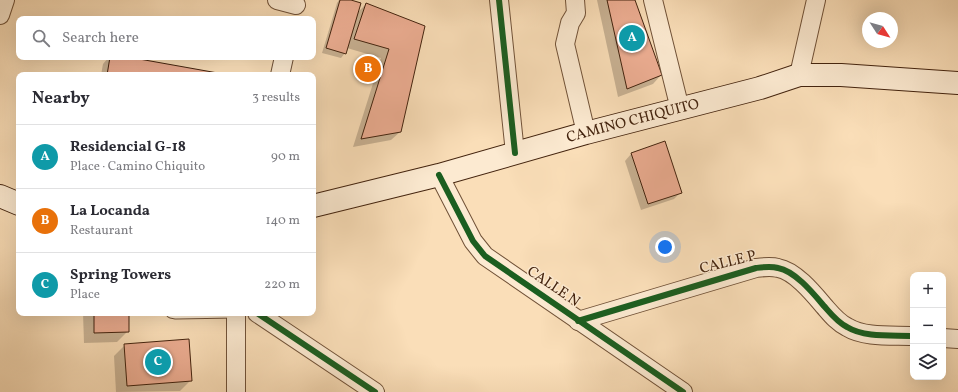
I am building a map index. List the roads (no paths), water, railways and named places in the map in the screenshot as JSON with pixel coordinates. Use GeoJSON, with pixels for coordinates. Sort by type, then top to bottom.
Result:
{"type":"FeatureCollection","features":[{"type":"Feature","properties":{"kind":"main road","name":"CAMINO CHIQUITO"},"geometry":{"type":"LineString","coordinates":[[316,205],[439,175],[515,152],[760,88],[799,75],[841,75],[958,83]]}},
{"type":"Feature","properties":{"kind":"main road"},"geometry":{"type":"LineString","coordinates":[[0,196],[16,203]]}},
{"type":"Feature","properties":{"kind":"street"},"geometry":{"type":"LineString","coordinates":[[0,16],[6,0]]}},
{"type":"Feature","properties":{"kind":"street"},"geometry":{"type":"LineString","coordinates":[[277,0],[295,8]]}},
{"type":"Feature","properties":{"kind":"street"},"geometry":{"type":"LineString","coordinates":[[499,0],[515,152]]}},
{"type":"Feature","properties":{"kind":"street"},"geometry":{"type":"LineString","coordinates":[[575,0],[576,13],[570,23],[565,44],[586,133]]}},
{"type":"Feature","properties":{"kind":"street"},"geometry":{"type":"LineString","coordinates":[[652,0],[680,109]]}},
{"type":"Feature","properties":{"kind":"street"},"geometry":{"type":"LineString","coordinates":[[799,75],[816,0]]}},
{"type":"Feature","properties":{"kind":"street"},"geometry":{"type":"LineString","coordinates":[[281,72],[283,60]]}},
{"type":"Feature","properties":{"kind":"street","name":"CALLE N"},"geometry":{"type":"LineString","coordinates":[[439,175],[473,241],[485,256],[683,392]]}},
{"type":"Feature","properties":{"kind":"street","name":"CALLE P"},"geometry":{"type":"LineString","coordinates":[[578,321],[756,268],[769,267],[783,269],[795,276],[835,318],[848,328],[858,332],[870,334],[910,336]]}},
{"type":"Feature","properties":{"kind":"street"},"geometry":{"type":"LineString","coordinates":[[236,316],[236,392]]}},
{"type":"Feature","properties":{"kind":"street"},"geometry":{"type":"LineString","coordinates":[[261,316],[375,392]]}},
{"type":"Feature","properties":{"kind":"street"},"geometry":{"type":"LineString","coordinates":[[946,338],[958,339]]}},
{"type":"Feature","properties":{"kind":"place","name":"Residencial G-18"},"geometry":{"type":"Point","coordinates":[632,38]}},
{"type":"Feature","properties":{"kind":"place","name":"La Locanda"},"geometry":{"type":"Point","coordinates":[368,69]}},
{"type":"Feature","properties":{"kind":"place","name":"Spring Towers"},"geometry":{"type":"Point","coordinates":[158,362]}}]}
